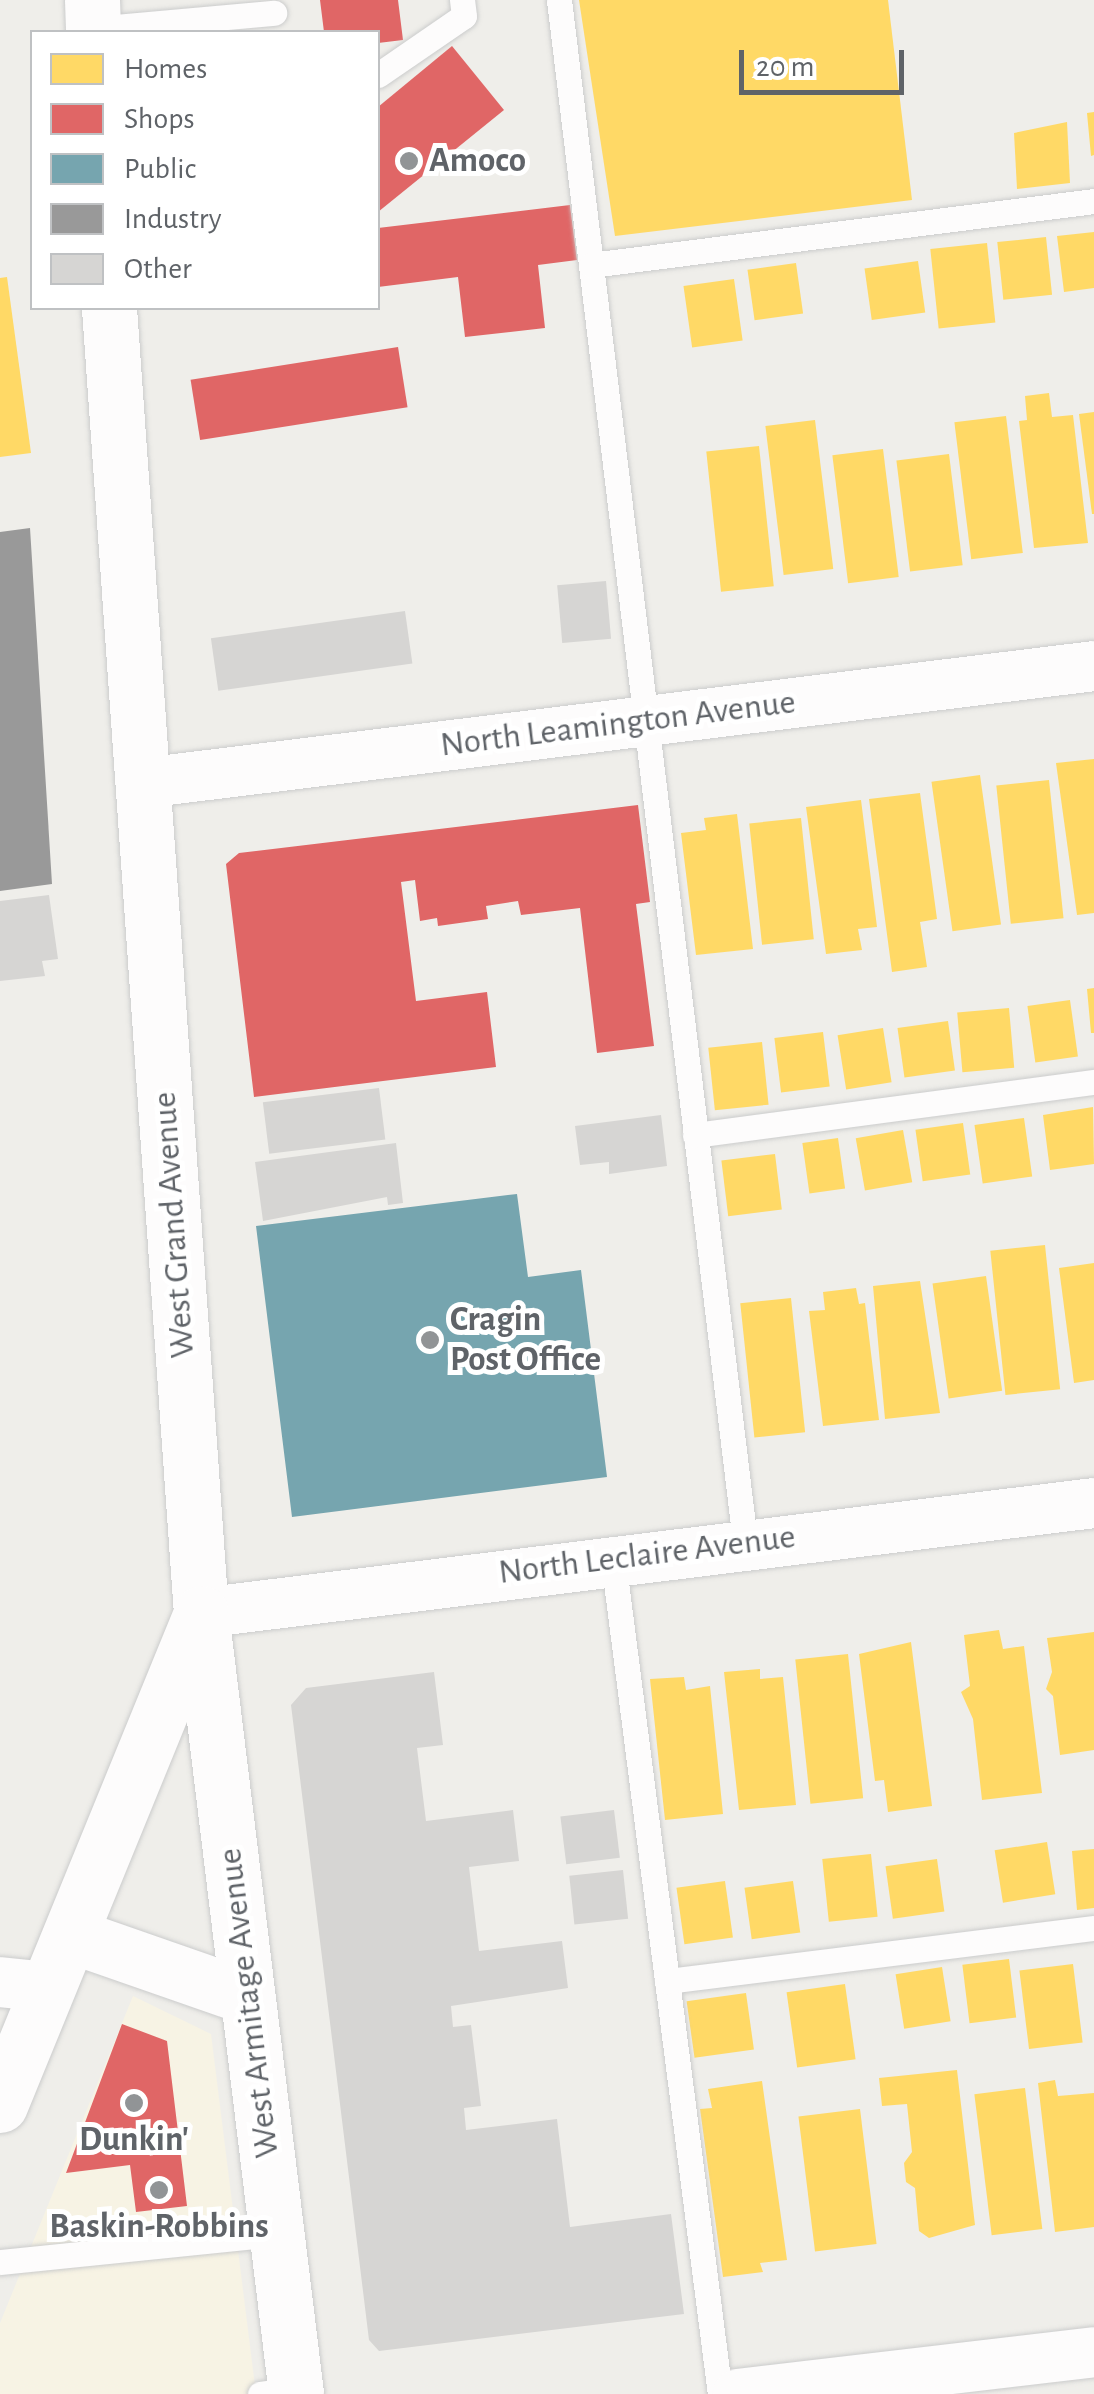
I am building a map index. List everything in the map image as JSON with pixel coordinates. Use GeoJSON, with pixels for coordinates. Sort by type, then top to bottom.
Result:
{"type":"FeatureCollection","features":[{"type":"Feature","properties":{"kind":"main road","name":"West Grand Avenue"},"geometry":{"type":"LineString","coordinates":[[0,2105],[24,1984],[70,1935],[201,1613],[109,310]]}},
{"type":"Feature","properties":{"kind":"main road","name":"West Armitage Avenue"},"geometry":{"type":"LineString","coordinates":[[201,1613],[277,2234],[283,2392]]}},
{"type":"Feature","properties":{"kind":"main road"},"geometry":{"type":"LineString","coordinates":[[70,1935],[248,1996]]}},
{"type":"Feature","properties":{"kind":"street","name":"North Leamington Avenue"},"geometry":{"type":"LineString","coordinates":[[143,783],[1094,666]]}},
{"type":"Feature","properties":{"kind":"street","name":"North Leclaire Avenue"},"geometry":{"type":"LineString","coordinates":[[201,1613],[744,1541],[1094,1503]]}},
{"type":"Feature","properties":{"kind":"street"},"geometry":{"type":"LineString","coordinates":[[738,2394],[1094,2352]]}},
{"type":"Feature","properties":{"kind":"lane"},"geometry":{"type":"LineString","coordinates":[[380,73],[464,16],[462,0]]}},
{"type":"Feature","properties":{"kind":"lane"},"geometry":{"type":"LineString","coordinates":[[559,0],[744,1541]]}},
{"type":"Feature","properties":{"kind":"lane"},"geometry":{"type":"LineString","coordinates":[[93,20],[274,15]]}},
{"type":"Feature","properties":{"kind":"lane"},"geometry":{"type":"LineString","coordinates":[[591,265],[1094,201]]}},
{"type":"Feature","properties":{"kind":"lane"},"geometry":{"type":"LineString","coordinates":[[695,1135],[1094,1082]]}},
{"type":"Feature","properties":{"kind":"lane"},"geometry":{"type":"LineString","coordinates":[[612,1559],[720,2394]]}},
{"type":"Feature","properties":{"kind":"lane"},"geometry":{"type":"LineString","coordinates":[[667,1981],[1094,1928]]}},
{"type":"Feature","properties":{"kind":"lane"},"geometry":{"type":"LineString","coordinates":[[0,2262],[277,2234]]}},
{"type":"Feature","properties":{"kind":"shaded area"},"geometry":{"type":"Polygon","coordinates":[[[133,1996],[211,2034],[256,2394],[0,2394],[0,2323],[133,1996]]]}},
{"type":"Feature","properties":{"kind":"building: Homes"},"geometry":{"type":"Polygon","coordinates":[[[579,0],[888,0],[912,200],[615,236],[579,0]]]}},
{"type":"Feature","properties":{"kind":"building: Homes"},"geometry":{"type":"Polygon","coordinates":[[[1094,112],[1094,155],[1091,156],[1087,113],[1094,112]]]}},
{"type":"Feature","properties":{"kind":"building: Homes"},"geometry":{"type":"Polygon","coordinates":[[[1067,122],[1070,183],[1017,189],[1014,133],[1067,122]]]}},
{"type":"Feature","properties":{"kind":"building: Homes"},"geometry":{"type":"Polygon","coordinates":[[[1094,232],[1094,288],[1064,292],[1057,236],[1094,232]]]}},
{"type":"Feature","properties":{"kind":"building: Homes"},"geometry":{"type":"Polygon","coordinates":[[[1046,237],[1052,295],[1003,300],[997,242],[1046,237]]]}},
{"type":"Feature","properties":{"kind":"building: Homes"},"geometry":{"type":"Polygon","coordinates":[[[987,243],[995,323],[939,329],[930,249],[987,243]]]}},
{"type":"Feature","properties":{"kind":"building: Homes"},"geometry":{"type":"Polygon","coordinates":[[[918,261],[925,312],[872,320],[865,269],[918,261]]]}},
{"type":"Feature","properties":{"kind":"building: Homes"},"geometry":{"type":"Polygon","coordinates":[[[796,263],[803,314],[755,320],[747,270],[796,263]]]}},
{"type":"Feature","properties":{"kind":"building: Homes"},"geometry":{"type":"Polygon","coordinates":[[[7,277],[31,453],[0,457],[0,278],[7,277]]]}},
{"type":"Feature","properties":{"kind":"building: Homes"},"geometry":{"type":"Polygon","coordinates":[[[734,279],[743,340],[692,347],[683,286],[734,279]]]}},
{"type":"Feature","properties":{"kind":"building: Homes"},"geometry":{"type":"Polygon","coordinates":[[[1049,393],[1052,417],[1073,415],[1088,543],[1034,548],[1019,421],[1027,420],[1025,396],[1049,393]]]}},
{"type":"Feature","properties":{"kind":"building: Homes"},"geometry":{"type":"Polygon","coordinates":[[[1094,412],[1094,514],[1092,514],[1079,414],[1094,412]]]}},
{"type":"Feature","properties":{"kind":"building: Homes"},"geometry":{"type":"Polygon","coordinates":[[[1006,416],[1023,553],[971,559],[954,422],[1006,416]]]}},
{"type":"Feature","properties":{"kind":"building: Homes"},"geometry":{"type":"Polygon","coordinates":[[[815,420],[833,569],[784,575],[765,426],[815,420]]]}},
{"type":"Feature","properties":{"kind":"building: Homes"},"geometry":{"type":"Polygon","coordinates":[[[759,446],[774,586],[721,592],[706,452],[759,446]]]}},
{"type":"Feature","properties":{"kind":"building: Homes"},"geometry":{"type":"Polygon","coordinates":[[[883,449],[899,577],[848,583],[832,455],[883,449]]]}},
{"type":"Feature","properties":{"kind":"building: Homes"},"geometry":{"type":"Polygon","coordinates":[[[949,454],[963,565],[910,572],[896,460],[949,454]]]}},
{"type":"Feature","properties":{"kind":"building: Homes"},"geometry":{"type":"Polygon","coordinates":[[[1094,759],[1094,913],[1077,915],[1056,763],[1094,759]]]}},
{"type":"Feature","properties":{"kind":"building: Homes"},"geometry":{"type":"Polygon","coordinates":[[[980,775],[1001,925],[952,931],[931,782],[980,775]]]}},
{"type":"Feature","properties":{"kind":"building: Homes"},"geometry":{"type":"Polygon","coordinates":[[[1049,780],[1064,918],[1011,924],[996,786],[1049,780]]]}},
{"type":"Feature","properties":{"kind":"building: Homes"},"geometry":{"type":"Polygon","coordinates":[[[920,793],[937,919],[920,922],[927,967],[892,972],[869,799],[920,793]]]}},
{"type":"Feature","properties":{"kind":"building: Homes"},"geometry":{"type":"Polygon","coordinates":[[[861,800],[877,927],[858,929],[862,950],[826,954],[806,807],[861,800]]]}},
{"type":"Feature","properties":{"kind":"building: Homes"},"geometry":{"type":"Polygon","coordinates":[[[737,814],[753,949],[696,955],[681,833],[706,830],[704,818],[737,814]]]}},
{"type":"Feature","properties":{"kind":"building: Homes"},"geometry":{"type":"Polygon","coordinates":[[[801,818],[814,939],[762,945],[749,823],[801,818]]]}},
{"type":"Feature","properties":{"kind":"building: Homes"},"geometry":{"type":"Polygon","coordinates":[[[1094,988],[1094,1033],[1091,1033],[1087,989],[1094,988]]]}},
{"type":"Feature","properties":{"kind":"building: Homes"},"geometry":{"type":"Polygon","coordinates":[[[1070,1000],[1078,1056],[1035,1062],[1027,1006],[1070,1000]]]}},
{"type":"Feature","properties":{"kind":"building: Homes"},"geometry":{"type":"Polygon","coordinates":[[[1009,1008],[1014,1068],[962,1072],[957,1013],[1009,1008]]]}},
{"type":"Feature","properties":{"kind":"building: Homes"},"geometry":{"type":"Polygon","coordinates":[[[948,1021],[955,1071],[904,1078],[897,1028],[948,1021]]]}},
{"type":"Feature","properties":{"kind":"building: Homes"},"geometry":{"type":"Polygon","coordinates":[[[883,1028],[892,1082],[846,1090],[838,1035],[883,1028]]]}},
{"type":"Feature","properties":{"kind":"building: Homes"},"geometry":{"type":"Polygon","coordinates":[[[823,1032],[830,1087],[781,1093],[774,1038],[823,1032]]]}},
{"type":"Feature","properties":{"kind":"building: Homes"},"geometry":{"type":"Polygon","coordinates":[[[762,1042],[769,1105],[715,1110],[708,1048],[762,1042]]]}},
{"type":"Feature","properties":{"kind":"building: Homes"},"geometry":{"type":"Polygon","coordinates":[[[1093,1107],[1094,1164],[1050,1170],[1043,1115],[1093,1107]]]}},
{"type":"Feature","properties":{"kind":"building: Homes"},"geometry":{"type":"Polygon","coordinates":[[[1024,1118],[1032,1176],[983,1183],[974,1125],[1024,1118]]]}},
{"type":"Feature","properties":{"kind":"building: Homes"},"geometry":{"type":"Polygon","coordinates":[[[963,1123],[970,1174],[923,1181],[915,1130],[963,1123]]]}},
{"type":"Feature","properties":{"kind":"building: Homes"},"geometry":{"type":"Polygon","coordinates":[[[903,1130],[912,1182],[865,1191],[856,1138],[903,1130]]]}},
{"type":"Feature","properties":{"kind":"building: Homes"},"geometry":{"type":"Polygon","coordinates":[[[838,1138],[845,1189],[809,1194],[802,1143],[838,1138]]]}},
{"type":"Feature","properties":{"kind":"building: Homes"},"geometry":{"type":"Polygon","coordinates":[[[775,1154],[782,1210],[728,1216],[721,1161],[775,1154]]]}},
{"type":"Feature","properties":{"kind":"building: Homes"},"geometry":{"type":"Polygon","coordinates":[[[1045,1245],[1060,1389],[1005,1395],[990,1251],[1045,1245]]]}},
{"type":"Feature","properties":{"kind":"building: Homes"},"geometry":{"type":"Polygon","coordinates":[[[1094,1263],[1094,1380],[1074,1383],[1059,1268],[1094,1263]]]}},
{"type":"Feature","properties":{"kind":"building: Homes"},"geometry":{"type":"Polygon","coordinates":[[[986,1276],[1002,1391],[949,1398],[933,1284],[986,1276]]]}},
{"type":"Feature","properties":{"kind":"building: Homes"},"geometry":{"type":"Polygon","coordinates":[[[920,1281],[940,1413],[885,1419],[873,1286],[920,1281]]]}},
{"type":"Feature","properties":{"kind":"building: Homes"},"geometry":{"type":"Polygon","coordinates":[[[856,1288],[859,1304],[865,1303],[879,1420],[823,1426],[809,1311],[825,1310],[823,1292],[856,1288]]]}},
{"type":"Feature","properties":{"kind":"building: Homes"},"geometry":{"type":"Polygon","coordinates":[[[791,1298],[805,1432],[754,1438],[740,1303],[791,1298]]]}},
{"type":"Feature","properties":{"kind":"building: Homes"},"geometry":{"type":"Polygon","coordinates":[[[999,1630],[1003,1649],[1024,1646],[1042,1793],[982,1800],[973,1719],[961,1692],[970,1686],[964,1635],[999,1630]]]}},
{"type":"Feature","properties":{"kind":"building: Homes"},"geometry":{"type":"Polygon","coordinates":[[[1094,1632],[1094,1750],[1060,1755],[1053,1696],[1046,1689],[1052,1672],[1047,1638],[1094,1632]]]}},
{"type":"Feature","properties":{"kind":"building: Homes"},"geometry":{"type":"Polygon","coordinates":[[[911,1642],[932,1806],[888,1812],[884,1780],[875,1781],[859,1654],[911,1642]]]}},
{"type":"Feature","properties":{"kind":"building: Homes"},"geometry":{"type":"Polygon","coordinates":[[[848,1654],[863,1798],[810,1804],[795,1660],[848,1654]]]}},
{"type":"Feature","properties":{"kind":"building: Homes"},"geometry":{"type":"Polygon","coordinates":[[[760,1669],[760,1679],[783,1677],[796,1805],[739,1810],[724,1672],[760,1669]]]}},
{"type":"Feature","properties":{"kind":"building: Homes"},"geometry":{"type":"Polygon","coordinates":[[[684,1677],[686,1690],[710,1686],[723,1814],[665,1820],[650,1679],[684,1677]]]}},
{"type":"Feature","properties":{"kind":"building: Homes"},"geometry":{"type":"Polygon","coordinates":[[[1047,1842],[1055,1894],[1003,1903],[995,1850],[1047,1842]]]}},
{"type":"Feature","properties":{"kind":"building: Homes"},"geometry":{"type":"Polygon","coordinates":[[[1094,1849],[1094,1908],[1077,1910],[1072,1851],[1094,1849]]]}},
{"type":"Feature","properties":{"kind":"building: Homes"},"geometry":{"type":"Polygon","coordinates":[[[871,1854],[878,1917],[829,1922],[822,1859],[871,1854]]]}},
{"type":"Feature","properties":{"kind":"building: Homes"},"geometry":{"type":"Polygon","coordinates":[[[937,1859],[944,1911],[893,1919],[886,1866],[937,1859]]]}},
{"type":"Feature","properties":{"kind":"building: Homes"},"geometry":{"type":"Polygon","coordinates":[[[725,1881],[733,1937],[684,1944],[676,1888],[725,1881]]]}},
{"type":"Feature","properties":{"kind":"building: Homes"},"geometry":{"type":"Polygon","coordinates":[[[793,1881],[800,1932],[752,1939],[744,1888],[793,1881]]]}},
{"type":"Feature","properties":{"kind":"building: Homes"},"geometry":{"type":"Polygon","coordinates":[[[1009,1959],[1016,2018],[970,2023],[962,1965],[1009,1959]]]}},
{"type":"Feature","properties":{"kind":"building: Homes"},"geometry":{"type":"Polygon","coordinates":[[[1073,1964],[1083,2042],[1029,2049],[1019,1971],[1073,1964]]]}},
{"type":"Feature","properties":{"kind":"building: Homes"},"geometry":{"type":"Polygon","coordinates":[[[942,1967],[951,2021],[904,2029],[896,1974],[942,1967]]]}},
{"type":"Feature","properties":{"kind":"building: Homes"},"geometry":{"type":"Polygon","coordinates":[[[845,1984],[856,2059],[797,2067],[787,1992],[845,1984]]]}},
{"type":"Feature","properties":{"kind":"building: Homes"},"geometry":{"type":"Polygon","coordinates":[[[746,1993],[754,2049],[695,2058],[687,2001],[746,1993]]]}},
{"type":"Feature","properties":{"kind":"building: Homes"},"geometry":{"type":"Polygon","coordinates":[[[957,2070],[975,2225],[929,2238],[919,2231],[915,2188],[906,2182],[904,2163],[912,2152],[907,2104],[882,2106],[879,2078],[957,2070]]]}},
{"type":"Feature","properties":{"kind":"building: Homes"},"geometry":{"type":"Polygon","coordinates":[[[1055,2080],[1058,2096],[1094,2093],[1094,2227],[1055,2232],[1038,2083],[1055,2080]]]}},
{"type":"Feature","properties":{"kind":"building: Homes"},"geometry":{"type":"Polygon","coordinates":[[[762,2081],[787,2260],[760,2263],[763,2272],[723,2277],[700,2109],[712,2108],[708,2089],[762,2081]]]}},
{"type":"Feature","properties":{"kind":"building: Homes"},"geometry":{"type":"Polygon","coordinates":[[[1025,2088],[1042,2229],[992,2235],[974,2094],[1025,2088]]]}},
{"type":"Feature","properties":{"kind":"building: Homes"},"geometry":{"type":"Polygon","coordinates":[[[860,2109],[877,2244],[815,2252],[798,2117],[860,2109]]]}},
{"type":"Feature","properties":{"kind":"building: Shops","name":"Amoco"},"geometry":{"type":"Polygon","coordinates":[[[320,0],[398,0],[403,40],[380,43],[380,30],[324,30],[320,0]]]}},
{"type":"Feature","properties":{"kind":"building: Shops","name":"Amoco"},"geometry":{"type":"Polygon","coordinates":[[[452,46],[504,110],[380,210],[380,105],[452,46]]]}},
{"type":"Feature","properties":{"kind":"building: Shops"},"geometry":{"type":"Polygon","coordinates":[[[570,205],[577,260],[538,265],[545,328],[465,337],[458,277],[380,287],[380,228],[570,205]]]}},
{"type":"Feature","properties":{"kind":"building: Shops"},"geometry":{"type":"Polygon","coordinates":[[[398,347],[408,407],[200,440],[191,380],[398,347]]]}},
{"type":"Feature","properties":{"kind":"building: Shops"},"geometry":{"type":"Polygon","coordinates":[[[638,805],[650,902],[636,904],[654,1046],[597,1053],[580,908],[521,915],[518,901],[486,906],[488,919],[438,926],[437,918],[420,921],[415,880],[401,882],[416,1001],[487,992],[496,1067],[254,1097],[226,864],[239,853],[638,805]]]}},
{"type":"Feature","properties":{"kind":"building: Shops","name":"Dunkin'"},"geometry":{"type":"Polygon","coordinates":[[[122,2024],[167,2041],[187,2206],[136,2212],[130,2165],[66,2173],[122,2024]]]}},
{"type":"Feature","properties":{"kind":"building: Public","name":"Cragin Post Office"},"geometry":{"type":"Polygon","coordinates":[[[517,1194],[528,1277],[581,1270],[607,1477],[292,1517],[256,1226],[517,1194]]]}},
{"type":"Feature","properties":{"kind":"building: Industry"},"geometry":{"type":"Polygon","coordinates":[[[30,528],[52,884],[0,891],[0,532],[30,528]]]}},
{"type":"Feature","properties":{"kind":"building: Other"},"geometry":{"type":"Polygon","coordinates":[[[606,581],[611,639],[562,643],[557,585],[606,581]]]}},
{"type":"Feature","properties":{"kind":"building: Other"},"geometry":{"type":"Polygon","coordinates":[[[405,611],[412,663],[218,691],[211,638],[405,611]]]}},
{"type":"Feature","properties":{"kind":"building: Other"},"geometry":{"type":"Polygon","coordinates":[[[49,895],[58,959],[42,961],[45,976],[0,981],[0,901],[49,895]]]}},
{"type":"Feature","properties":{"kind":"building: Other"},"geometry":{"type":"Polygon","coordinates":[[[379,1088],[385,1140],[269,1154],[263,1102],[379,1088]]]}},
{"type":"Feature","properties":{"kind":"building: Other"},"geometry":{"type":"Polygon","coordinates":[[[661,1115],[667,1166],[609,1174],[609,1162],[580,1165],[575,1126],[661,1115]]]}},
{"type":"Feature","properties":{"kind":"building: Other"},"geometry":{"type":"Polygon","coordinates":[[[396,1143],[403,1203],[388,1205],[387,1197],[263,1221],[255,1162],[396,1143]]]}},
{"type":"Feature","properties":{"kind":"building: Other"},"geometry":{"type":"Polygon","coordinates":[[[434,1672],[443,1745],[417,1748],[426,1821],[513,1810],[519,1861],[469,1867],[479,1951],[562,1941],[568,1988],[451,2006],[453,2027],[471,2025],[481,2106],[464,2108],[466,2130],[557,2119],[570,2227],[671,2214],[684,2314],[379,2351],[369,2340],[291,1705],[306,1688],[434,1672]]]}},
{"type":"Feature","properties":{"kind":"building: Other"},"geometry":{"type":"Polygon","coordinates":[[[614,1810],[620,1858],[566,1864],[560,1817],[614,1810]]]}},
{"type":"Feature","properties":{"kind":"building: Other"},"geometry":{"type":"Polygon","coordinates":[[[623,1870],[628,1919],[574,1924],[569,1876],[623,1870]]]}},
{"type":"Feature","properties":{"kind":"place","name":"Amoco"},"geometry":{"type":"Point","coordinates":[409,161]}},
{"type":"Feature","properties":{"kind":"place","name":"Cragin Post Office"},"geometry":{"type":"Point","coordinates":[430,1340]}},
{"type":"Feature","properties":{"kind":"place","name":"Dunkin'"},"geometry":{"type":"Point","coordinates":[134,2103]}},
{"type":"Feature","properties":{"kind":"place","name":"Baskin-Robbins"},"geometry":{"type":"Point","coordinates":[159,2190]}}]}
